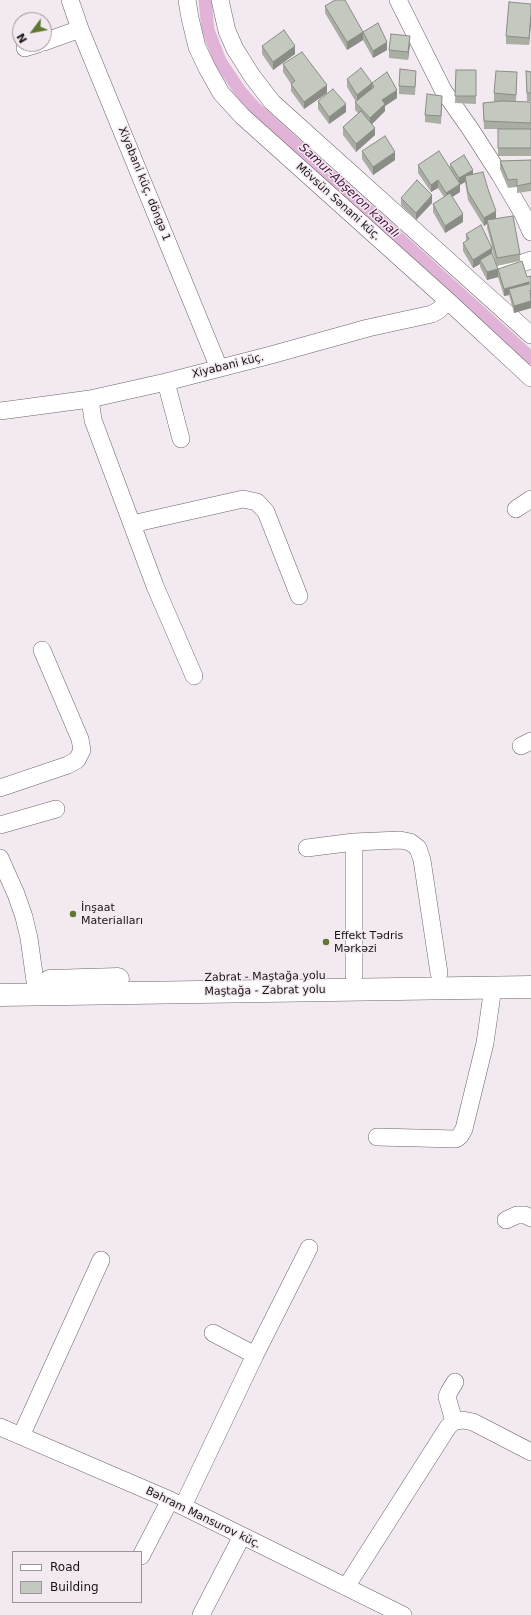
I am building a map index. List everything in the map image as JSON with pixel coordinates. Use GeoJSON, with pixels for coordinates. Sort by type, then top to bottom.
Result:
{"type":"FeatureCollection","features":[{"type":"Feature","properties":{"kind":"main road","name":"Zabrat - Maştağa yolu"},"geometry":{"type":"LineString","coordinates":[[0,981],[531,973]]}},
{"type":"Feature","properties":{"kind":"main road","name":"Maştağa - Zabrat yolu"},"geometry":{"type":"LineString","coordinates":[[0,995],[82,995],[531,987]]}},
{"type":"Feature","properties":{"kind":"street","name":"Xiyabani küç. döngə 1"},"geometry":{"type":"LineString","coordinates":[[70,0],[80,29],[219,368]]}},
{"type":"Feature","properties":{"kind":"street","name":"Mövsün Sənani küç."},"geometry":{"type":"LineString","coordinates":[[187,0],[197,47],[206,68],[221,93],[242,116],[448,301],[531,378]]}},
{"type":"Feature","properties":{"kind":"street"},"geometry":{"type":"LineString","coordinates":[[220,0],[227,31],[235,49],[252,76],[272,102],[530,332]]}},
{"type":"Feature","properties":{"kind":"street"},"geometry":{"type":"LineString","coordinates":[[398,0],[443,90],[500,174],[523,214],[531,232]]}},
{"type":"Feature","properties":{"kind":"street"},"geometry":{"type":"LineString","coordinates":[[52,39],[80,29]]}},
{"type":"Feature","properties":{"kind":"street"},"geometry":{"type":"LineString","coordinates":[[503,270],[531,260]]}},
{"type":"Feature","properties":{"kind":"street","name":"Xiyabani küç."},"geometry":{"type":"LineString","coordinates":[[0,411],[90,399],[166,382],[368,328],[432,314],[439,310],[448,301]]}},
{"type":"Feature","properties":{"kind":"street"},"geometry":{"type":"LineString","coordinates":[[166,382],[180,439]]}},
{"type":"Feature","properties":{"kind":"street"},"geometry":{"type":"LineString","coordinates":[[90,399],[93,420],[155,586],[194,676]]}},
{"type":"Feature","properties":{"kind":"street"},"geometry":{"type":"LineString","coordinates":[[132,524],[243,499],[257,502],[266,512],[299,596]]}},
{"type":"Feature","properties":{"kind":"street"},"geometry":{"type":"LineString","coordinates":[[516,510],[531,499]]}},
{"type":"Feature","properties":{"kind":"street"},"geometry":{"type":"LineString","coordinates":[[0,788],[68,765],[77,760],[82,750],[80,739],[42,650]]}},
{"type":"Feature","properties":{"kind":"street"},"geometry":{"type":"LineString","coordinates":[[0,825],[56,809]]}},
{"type":"Feature","properties":{"kind":"street"},"geometry":{"type":"LineString","coordinates":[[307,848],[354,842],[400,840],[410,842],[418,848],[422,860],[439,974]]}},
{"type":"Feature","properties":{"kind":"street"},"geometry":{"type":"LineString","coordinates":[[354,842],[354,975]]}},
{"type":"Feature","properties":{"kind":"street"},"geometry":{"type":"LineString","coordinates":[[0,858],[16,894],[24,917],[29,938],[35,981]]}},
{"type":"Feature","properties":{"kind":"street"},"geometry":{"type":"LineString","coordinates":[[377,1137],[456,1139],[460,1136],[464,1129],[485,1043],[493,987]]}},
{"type":"Feature","properties":{"kind":"street"},"geometry":{"type":"LineString","coordinates":[[506,1220],[516,1215],[525,1215],[531,1218]]}},
{"type":"Feature","properties":{"kind":"street"},"geometry":{"type":"LineString","coordinates":[[142,1555],[177,1503],[255,1355],[309,1248]]}},
{"type":"Feature","properties":{"kind":"street"},"geometry":{"type":"LineString","coordinates":[[21,1436],[101,1260]]}},
{"type":"Feature","properties":{"kind":"street"},"geometry":{"type":"LineString","coordinates":[[213,1333],[255,1355]]}},
{"type":"Feature","properties":{"kind":"street"},"geometry":{"type":"LineString","coordinates":[[454,1421],[447,1397],[448,1392],[455,1382]]}},
{"type":"Feature","properties":{"kind":"street"},"geometry":{"type":"LineString","coordinates":[[346,1587],[448,1427],[454,1421],[463,1420],[473,1422],[531,1452]]}},
{"type":"Feature","properties":{"kind":"street","name":"Bəhram Mansurov küç."},"geometry":{"type":"LineString","coordinates":[[0,1427],[177,1503],[403,1615]]}},
{"type":"Feature","properties":{"kind":"street"},"geometry":{"type":"LineString","coordinates":[[202,1615],[242,1536]]}},
{"type":"Feature","properties":{"kind":"building"},"geometry":{"type":"Polygon","coordinates":[[[335,0],[345,0],[363,32],[347,42],[325,6],[335,0]]]}},
{"type":"Feature","properties":{"kind":"building"},"geometry":{"type":"Polygon","coordinates":[[[509,2],[531,4],[529,38],[506,36],[509,2]]]}},
{"type":"Feature","properties":{"kind":"building"},"geometry":{"type":"Polygon","coordinates":[[[378,23],[387,42],[373,51],[363,32],[378,23]]]}},
{"type":"Feature","properties":{"kind":"building"},"geometry":{"type":"Polygon","coordinates":[[[284,30],[295,46],[273,62],[262,46],[284,30]]]}},
{"type":"Feature","properties":{"kind":"building"},"geometry":{"type":"Polygon","coordinates":[[[391,34],[410,36],[408,52],[389,50],[391,34]]]}},
{"type":"Feature","properties":{"kind":"building"},"geometry":{"type":"Polygon","coordinates":[[[302,52],[327,85],[304,102],[291,84],[295,81],[283,64],[302,52]]]}},
{"type":"Feature","properties":{"kind":"building"},"geometry":{"type":"Polygon","coordinates":[[[361,68],[372,83],[357,95],[347,79],[361,68]]]}},
{"type":"Feature","properties":{"kind":"building"},"geometry":{"type":"Polygon","coordinates":[[[400,69],[416,71],[415,87],[399,86],[400,69]]]}},
{"type":"Feature","properties":{"kind":"building"},"geometry":{"type":"Polygon","coordinates":[[[456,70],[476,70],[476,96],[455,96],[456,70]]]}},
{"type":"Feature","properties":{"kind":"building"},"geometry":{"type":"Polygon","coordinates":[[[496,71],[517,72],[516,95],[494,93],[496,71]]]}},
{"type":"Feature","properties":{"kind":"building"},"geometry":{"type":"Polygon","coordinates":[[[526,71],[531,72],[531,93],[527,93],[526,71]]]}},
{"type":"Feature","properties":{"kind":"building"},"geometry":{"type":"Polygon","coordinates":[[[387,72],[397,90],[382,100],[385,104],[370,118],[355,102],[374,87],[372,83],[387,72]]]}},
{"type":"Feature","properties":{"kind":"building"},"geometry":{"type":"Polygon","coordinates":[[[333,89],[346,104],[329,117],[318,101],[333,89]]]}},
{"type":"Feature","properties":{"kind":"building"},"geometry":{"type":"Polygon","coordinates":[[[427,94],[442,96],[441,116],[425,115],[427,94]]]}},
{"type":"Feature","properties":{"kind":"building"},"geometry":{"type":"Polygon","coordinates":[[[502,101],[531,102],[531,123],[484,121],[483,103],[502,101]]]}},
{"type":"Feature","properties":{"kind":"building"},"geometry":{"type":"Polygon","coordinates":[[[361,111],[375,128],[356,144],[343,127],[361,111]]]}},
{"type":"Feature","properties":{"kind":"building"},"geometry":{"type":"Polygon","coordinates":[[[498,129],[531,129],[531,148],[498,148],[498,129]]]}},
{"type":"Feature","properties":{"kind":"building"},"geometry":{"type":"Polygon","coordinates":[[[385,136],[395,152],[373,167],[362,151],[385,136]]]}},
{"type":"Feature","properties":{"kind":"building"},"geometry":{"type":"Polygon","coordinates":[[[439,151],[460,184],[446,193],[438,180],[431,185],[418,165],[439,151]]]}},
{"type":"Feature","properties":{"kind":"building"},"geometry":{"type":"Polygon","coordinates":[[[464,155],[473,170],[459,178],[450,164],[464,155]]]}},
{"type":"Feature","properties":{"kind":"building"},"geometry":{"type":"Polygon","coordinates":[[[531,160],[531,183],[517,186],[517,179],[508,180],[500,161],[531,160]]]}},
{"type":"Feature","properties":{"kind":"building"},"geometry":{"type":"Polygon","coordinates":[[[483,172],[496,211],[484,218],[468,192],[465,176],[483,172]]]}},
{"type":"Feature","properties":{"kind":"building"},"geometry":{"type":"Polygon","coordinates":[[[417,180],[432,195],[416,213],[401,198],[417,180]]]}},
{"type":"Feature","properties":{"kind":"building"},"geometry":{"type":"Polygon","coordinates":[[[450,193],[463,214],[445,226],[433,204],[450,193]]]}},
{"type":"Feature","properties":{"kind":"building"},"geometry":{"type":"Polygon","coordinates":[[[513,216],[520,254],[497,258],[487,220],[513,216]]]}},
{"type":"Feature","properties":{"kind":"building"},"geometry":{"type":"Polygon","coordinates":[[[481,225],[492,248],[473,260],[463,243],[469,239],[466,234],[481,225]]]}},
{"type":"Feature","properties":{"kind":"building"},"geometry":{"type":"Polygon","coordinates":[[[492,253],[498,269],[487,272],[480,260],[492,253]]]}},
{"type":"Feature","properties":{"kind":"building"},"geometry":{"type":"Polygon","coordinates":[[[522,261],[527,277],[531,276],[531,301],[514,306],[509,289],[529,284],[529,282],[504,289],[498,269],[522,261]]]}},
{"type":"Feature","properties":{"kind":"waterway","name":"Samur-Abşeron kanalı"},"geometry":{"type":"LineString","coordinates":[[205,0],[208,30],[220,61],[240,91],[254,107],[531,358]]}},
{"type":"Feature","properties":{"kind":"place","name":"İnşaat Materialları"},"geometry":{"type":"Point","coordinates":[73,914]}},
{"type":"Feature","properties":{"kind":"place","name":"Effekt Tədris Mərkəzi"},"geometry":{"type":"Point","coordinates":[326,942]}}]}
